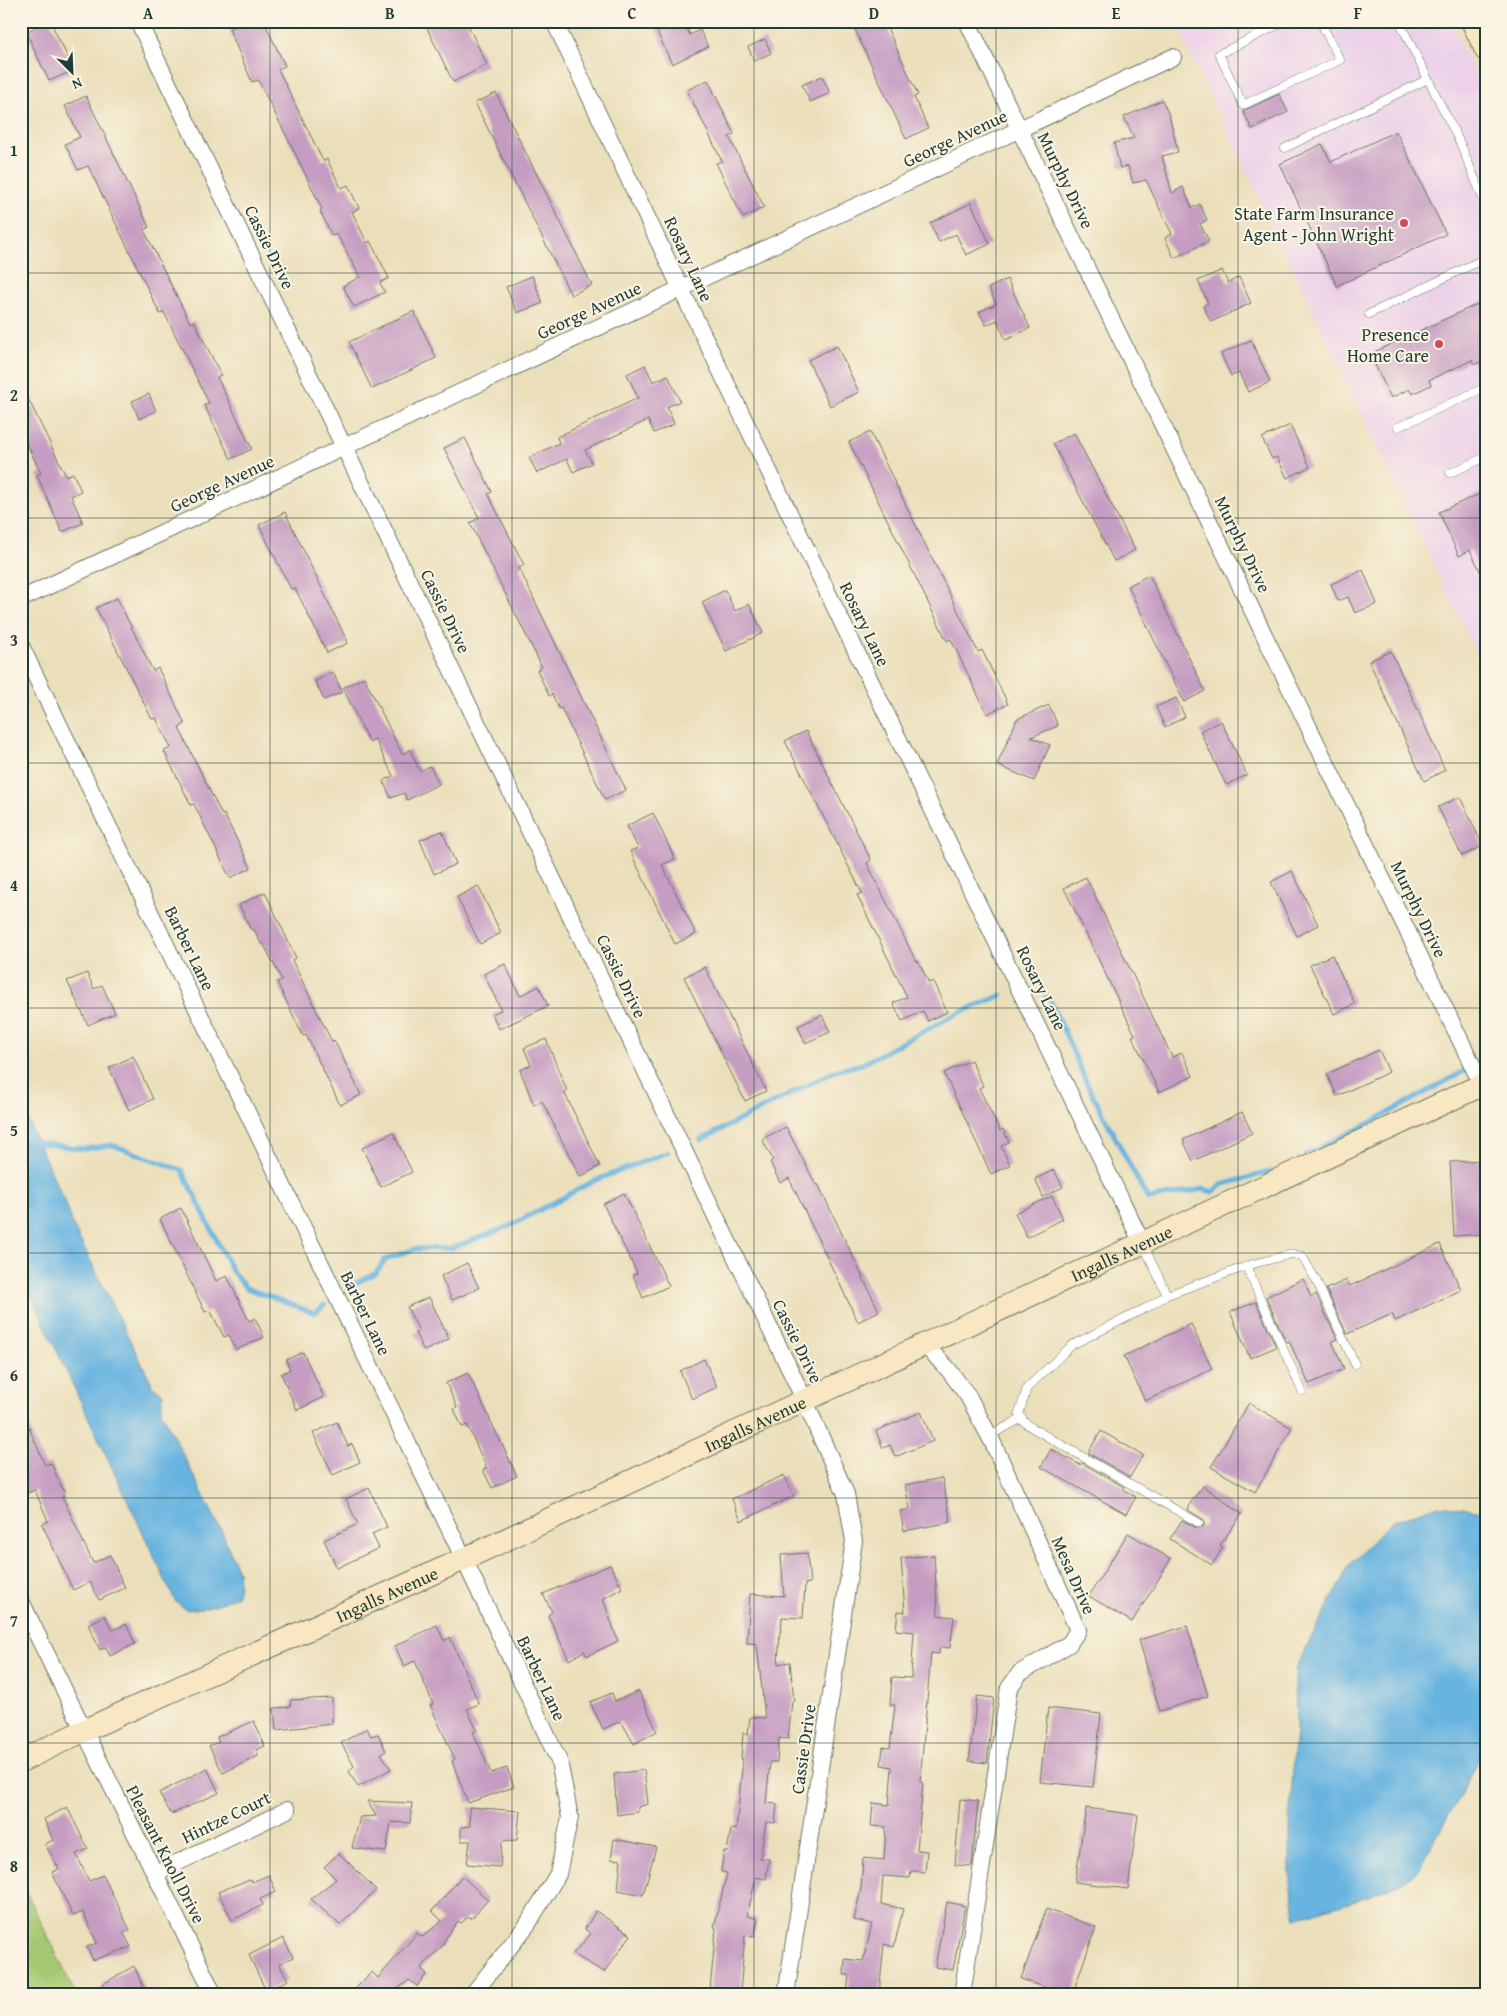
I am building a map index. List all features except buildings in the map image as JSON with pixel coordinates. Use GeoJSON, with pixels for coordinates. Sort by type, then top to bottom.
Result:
{"type":"FeatureCollection","features":[{"type":"Feature","properties":{"kind":"street","name":"Cassie Drive"},"geometry":{"type":"LineString","coordinates":[[138,21],[805,1401],[846,1494],[854,1541],[786,1995]]}},
{"type":"Feature","properties":{"kind":"street","name":"Rosary Lane"},"geometry":{"type":"LineString","coordinates":[[554,21],[681,289],[1142,1243]]}},
{"type":"Feature","properties":{"kind":"street","name":"Murphy Drive"},"geometry":{"type":"LineString","coordinates":[[967,21],[1484,1084]]}},
{"type":"Feature","properties":{"kind":"street"},"geometry":{"type":"LineString","coordinates":[[1472,21],[1486,50]]}},
{"type":"Feature","properties":{"kind":"street","name":"George Avenue"},"geometry":{"type":"LineString","coordinates":[[21,599],[1173,57]]}},
{"type":"Feature","properties":{"kind":"street","name":"Barber Lane"},"geometry":{"type":"LineString","coordinates":[[21,646],[464,1559],[559,1761],[570,1818],[558,1874],[527,1925],[472,1995]]}},
{"type":"Feature","properties":{"kind":"street","name":"Ingalls Avenue"},"geometry":{"type":"LineString","coordinates":[[21,1760],[464,1559],[1484,1084]]}},
{"type":"Feature","properties":{"kind":"street","name":"Mesa Drive"},"geometry":{"type":"LineString","coordinates":[[924,1344],[948,1369],[968,1396],[989,1436],[1078,1630],[1070,1644],[1020,1672],[1008,1688],[962,1995]]}},
{"type":"Feature","properties":{"kind":"street","name":"Pleasant Knoll Drive"},"geometry":{"type":"LineString","coordinates":[[21,1601],[83,1731],[156,1873],[214,1995]]}},
{"type":"Feature","properties":{"kind":"street","name":"Hintze Court"},"geometry":{"type":"LineString","coordinates":[[156,1873],[287,1810]]}},
{"type":"Feature","properties":{"kind":"lane"},"geometry":{"type":"LineString","coordinates":[[1286,21],[1219,54],[1243,105],[1340,60],[1320,21]]}},
{"type":"Feature","properties":{"kind":"lane"},"geometry":{"type":"LineString","coordinates":[[1399,21],[1461,145],[1486,206]]}},
{"type":"Feature","properties":{"kind":"lane"},"geometry":{"type":"LineString","coordinates":[[1285,148],[1428,79]]}},
{"type":"Feature","properties":{"kind":"lane"},"geometry":{"type":"LineString","coordinates":[[1369,314],[1486,258]]}},
{"type":"Feature","properties":{"kind":"lane"},"geometry":{"type":"LineString","coordinates":[[1398,427],[1486,387]]}},
{"type":"Feature","properties":{"kind":"lane"},"geometry":{"type":"LineString","coordinates":[[1450,473],[1486,457]]}},
{"type":"Feature","properties":{"kind":"lane"},"geometry":{"type":"LineString","coordinates":[[1142,1243],[1167,1295]]}},
{"type":"Feature","properties":{"kind":"lane"},"geometry":{"type":"LineString","coordinates":[[1199,1522],[1034,1428],[1019,1414],[1027,1388],[1072,1346],[1146,1308],[1167,1295],[1246,1266],[1292,1254],[1302,1256],[1316,1280],[1356,1364]]}},
{"type":"Feature","properties":{"kind":"lane"},"geometry":{"type":"LineString","coordinates":[[1246,1266],[1302,1390]]}},
{"type":"Feature","properties":{"kind":"lane"},"geometry":{"type":"LineString","coordinates":[[989,1436],[1022,1418]]}},
{"type":"Feature","properties":{"kind":"shaded area"},"geometry":{"type":"Polygon","coordinates":[[[1175,21],[1450,21],[1486,96],[1486,675],[1175,21]]]}},
{"type":"Feature","properties":{"kind":"green space"},"geometry":{"type":"Polygon","coordinates":[[[21,1881],[76,1995],[21,1995],[21,1881]]]}},
{"type":"Feature","properties":{"kind":"water"},"geometry":{"type":"Polygon","coordinates":[[[21,1105],[67,1207],[73,1226],[153,1386],[163,1394],[161,1411],[223,1534],[238,1571],[239,1585],[237,1595],[219,1604],[187,1610],[175,1601],[21,1275],[21,1105]]]}},
{"type":"Feature","properties":{"kind":"water"},"geometry":{"type":"Polygon","coordinates":[[[1438,1505],[1486,1511],[1486,1742],[1473,1772],[1417,1872],[1398,1884],[1369,1896],[1296,1918],[1290,1883],[1290,1812],[1296,1729],[1295,1669],[1350,1564],[1391,1522],[1438,1505]]]}},
{"type":"Feature","properties":{"kind":"waterway"},"geometry":{"type":"LineString","coordinates":[[701,1140],[835,1071],[862,1064],[954,1015],[1002,995]]}},
{"type":"Feature","properties":{"kind":"waterway"},"geometry":{"type":"LineString","coordinates":[[1046,997],[1049,997],[1088,1086],[1148,1199],[1203,1189],[1213,1192],[1221,1185],[1270,1172]]}},
{"type":"Feature","properties":{"kind":"waterway"},"geometry":{"type":"LineString","coordinates":[[1305,1155],[1370,1123],[1486,1059]]}},
{"type":"Feature","properties":{"kind":"waterway"},"geometry":{"type":"LineString","coordinates":[[39,1143],[84,1149],[112,1145],[182,1170],[232,1271],[246,1288],[315,1313],[324,1305]]}},
{"type":"Feature","properties":{"kind":"waterway"},"geometry":{"type":"LineString","coordinates":[[348,1287],[376,1273],[385,1260],[414,1249],[452,1248],[512,1225],[594,1181],[668,1152]]}},
{"type":"Feature","properties":{"kind":"place","name":"State Farm Insurance Agent - John Wright"},"geometry":{"type":"Point","coordinates":[1404,223]}},
{"type":"Feature","properties":{"kind":"place","name":"Presence Home Care"},"geometry":{"type":"Point","coordinates":[1439,344]}}]}
